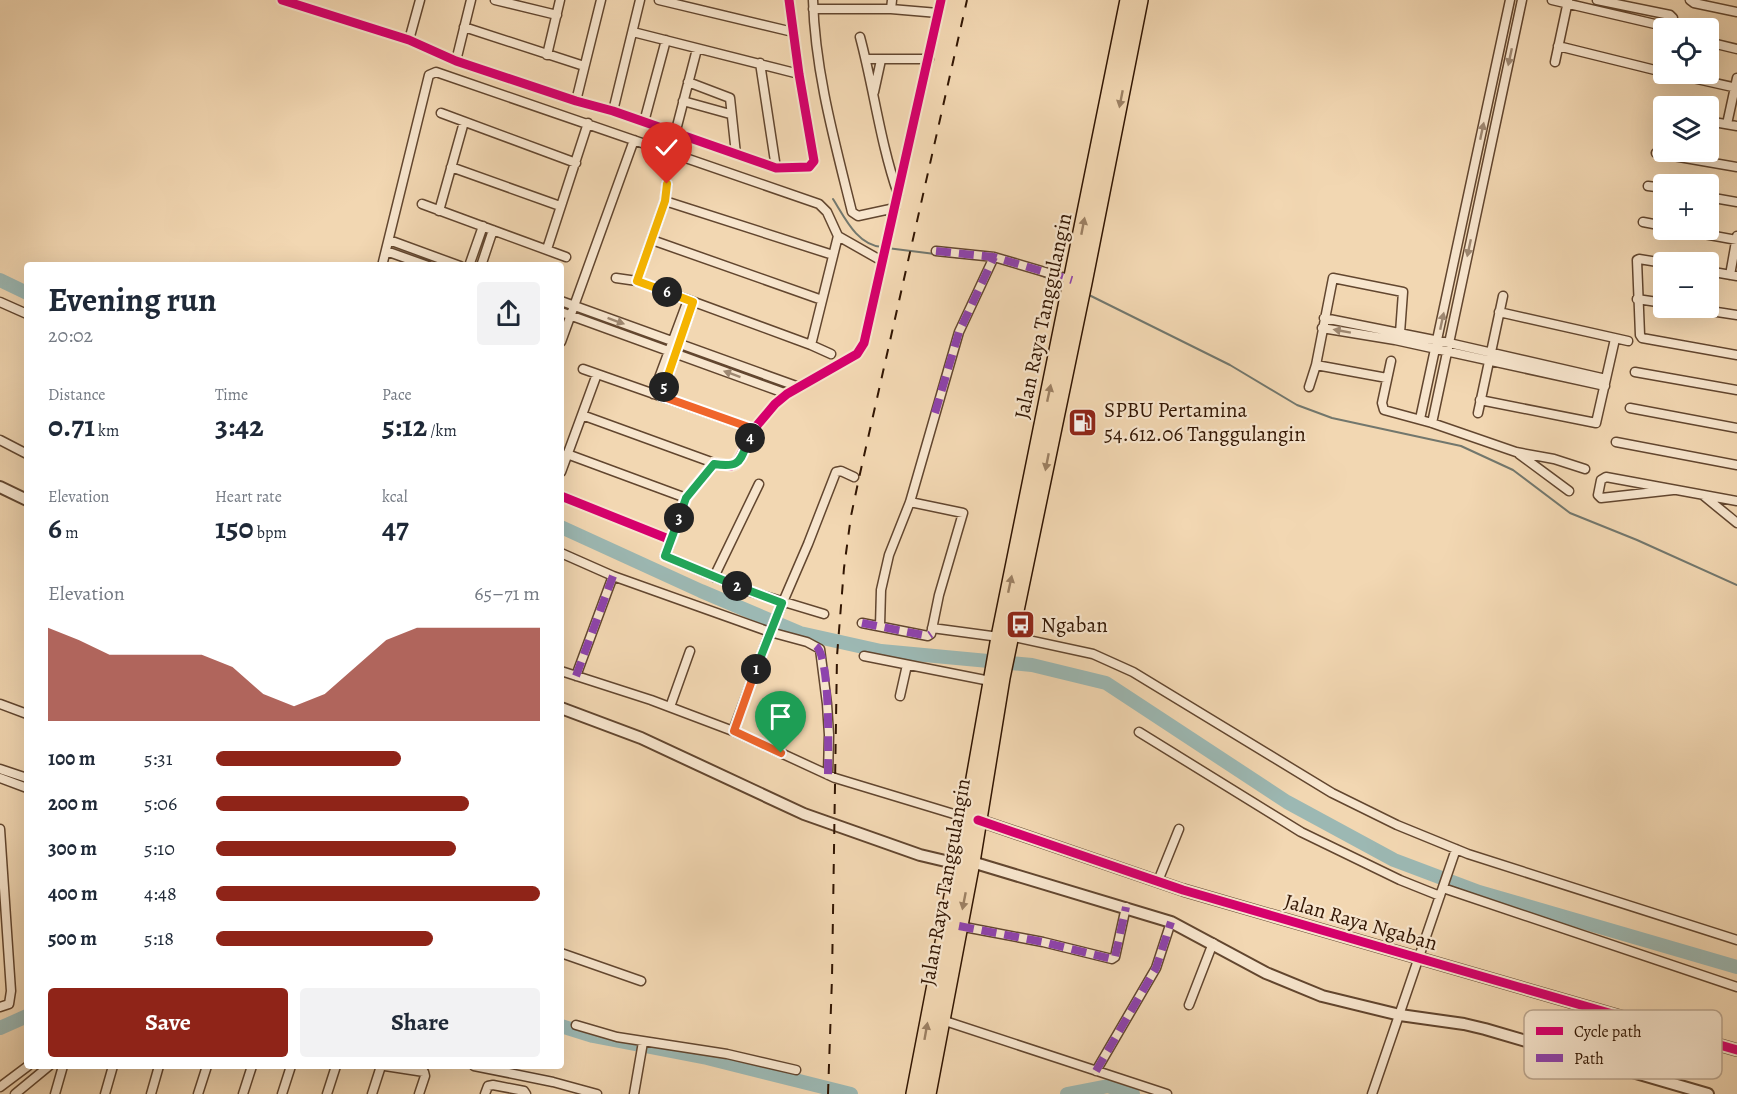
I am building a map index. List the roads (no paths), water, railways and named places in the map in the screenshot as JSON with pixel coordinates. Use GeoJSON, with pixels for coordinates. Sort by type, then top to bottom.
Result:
{"type":"FeatureCollection","features":[{"type":"Feature","properties":{"kind":"highway","name":"Jalan Raya Tanggulangin"},"geometry":{"type":"LineString","coordinates":[[919,1092],[942,1020],[941,987],[959,927],[965,863],[995,678],[1122,62],[1126,40],[1128,0]]}},
{"type":"Feature","properties":{"kind":"highway","name":"Jalan Raya Tanggulangin"},"geometry":{"type":"LineString","coordinates":[[1126,40],[1140,0]]}},
{"type":"Feature","properties":{"kind":"highway"},"geometry":{"type":"LineString","coordinates":[[919,1092],[965,863]]}},
{"type":"Feature","properties":{"kind":"street"},"geometry":{"type":"LineString","coordinates":[[282,0],[409,40],[456,61],[613,111],[776,168],[810,167],[814,161],[789,0]]}},
{"type":"Feature","properties":{"kind":"street"},"geometry":{"type":"LineString","coordinates":[[312,11],[315,0]]}},
{"type":"Feature","properties":{"kind":"street"},"geometry":{"type":"LineString","coordinates":[[409,40],[420,0]]}},
{"type":"Feature","properties":{"kind":"street"},"geometry":{"type":"LineString","coordinates":[[456,61],[471,0]]}},
{"type":"Feature","properties":{"kind":"street"},"geometry":{"type":"LineString","coordinates":[[495,0],[556,15]]}},
{"type":"Feature","properties":{"kind":"street"},"geometry":{"type":"LineString","coordinates":[[547,55],[560,0]]}},
{"type":"Feature","properties":{"kind":"street"},"geometry":{"type":"LineString","coordinates":[[576,101],[601,0]]}},
{"type":"Feature","properties":{"kind":"street"},"geometry":{"type":"LineString","coordinates":[[613,111],[640,0]]}},
{"type":"Feature","properties":{"kind":"street"},"geometry":{"type":"LineString","coordinates":[[659,0],[793,32]]}},
{"type":"Feature","properties":{"kind":"street"},"geometry":{"type":"LineString","coordinates":[[582,415],[714,464],[731,466],[736,464],[754,429],[775,404],[787,394],[857,354],[864,343],[941,0]]}},
{"type":"Feature","properties":{"kind":"street"},"geometry":{"type":"LineString","coordinates":[[1420,419],[1510,0]]}},
{"type":"Feature","properties":{"kind":"street"},"geometry":{"type":"LineString","coordinates":[[1432,423],[1522,0]]}},
{"type":"Feature","properties":{"kind":"street"},"geometry":{"type":"LineString","coordinates":[[1552,0],[1653,23]]}},
{"type":"Feature","properties":{"kind":"street"},"geometry":{"type":"LineString","coordinates":[[1597,0],[1656,12],[1672,16],[1672,18]]}},
{"type":"Feature","properties":{"kind":"street"},"geometry":{"type":"LineString","coordinates":[[1656,12],[1658,0]]}},
{"type":"Feature","properties":{"kind":"street"},"geometry":{"type":"LineString","coordinates":[[1690,0],[1694,3],[1737,12]]}},
{"type":"Feature","properties":{"kind":"street"},"geometry":{"type":"LineString","coordinates":[[1555,62],[1567,2]]}},
{"type":"Feature","properties":{"kind":"street"},"geometry":{"type":"LineString","coordinates":[[895,208],[858,216],[852,212],[828,112],[814,38],[813,5],[891,5],[939,13]]}},
{"type":"Feature","properties":{"kind":"street"},"geometry":{"type":"LineString","coordinates":[[464,27],[584,66]]}},
{"type":"Feature","properties":{"kind":"street"},"geometry":{"type":"LineString","coordinates":[[633,32],[799,74]]}},
{"type":"Feature","properties":{"kind":"street"},"geometry":{"type":"LineString","coordinates":[[860,37],[885,155],[898,194]]}},
{"type":"Feature","properties":{"kind":"street"},"geometry":{"type":"LineString","coordinates":[[644,122],[666,40]]}},
{"type":"Feature","properties":{"kind":"street"},"geometry":{"type":"LineString","coordinates":[[1558,45],[1653,69]]}},
{"type":"Feature","properties":{"kind":"street"},"geometry":{"type":"LineString","coordinates":[[1719,45],[1737,49]]}},
{"type":"Feature","properties":{"kind":"street"},"geometry":{"type":"LineString","coordinates":[[675,134],[697,49]]}},
{"type":"Feature","properties":{"kind":"street"},"geometry":{"type":"LineString","coordinates":[[866,59],[929,59]]}},
{"type":"Feature","properties":{"kind":"street"},"geometry":{"type":"LineString","coordinates":[[873,97],[881,60]]}},
{"type":"Feature","properties":{"kind":"street"},"geometry":{"type":"LineString","coordinates":[[760,63],[776,168]]}},
{"type":"Feature","properties":{"kind":"street"},"geometry":{"type":"LineString","coordinates":[[383,262],[429,75],[436,72],[819,204],[828,212],[838,236],[811,345]]}},
{"type":"Feature","properties":{"kind":"street"},"geometry":{"type":"LineString","coordinates":[[1719,81],[1736,84],[1727,124]]}},
{"type":"Feature","properties":{"kind":"street"},"geometry":{"type":"LineString","coordinates":[[688,82],[729,97],[736,154]]}},
{"type":"Feature","properties":{"kind":"street"},"geometry":{"type":"LineString","coordinates":[[684,101],[730,114]]}},
{"type":"Feature","properties":{"kind":"street"},"geometry":{"type":"LineString","coordinates":[[441,113],[576,163]]}},
{"type":"Feature","properties":{"kind":"street"},"geometry":{"type":"LineString","coordinates":[[440,211],[464,122]]}},
{"type":"Feature","properties":{"kind":"street"},"geometry":{"type":"LineString","coordinates":[[547,249],[588,123]]}},
{"type":"Feature","properties":{"kind":"street"},"geometry":{"type":"LineString","coordinates":[[1719,123],[1737,126]]}},
{"type":"Feature","properties":{"kind":"street"},"geometry":{"type":"LineString","coordinates":[[634,140],[574,306],[566,314],[787,394]]}},
{"type":"Feature","properties":{"kind":"street"},"geometry":{"type":"LineString","coordinates":[[1708,162],[1737,167]]}},
{"type":"Feature","properties":{"kind":"street"},"geometry":{"type":"LineString","coordinates":[[451,167],[560,206]]}},
{"type":"Feature","properties":{"kind":"street"},"geometry":{"type":"LineString","coordinates":[[1471,183],[1483,186]]}},
{"type":"Feature","properties":{"kind":"street"},"geometry":{"type":"LineString","coordinates":[[637,281],[665,201],[667,184]]}},
{"type":"Feature","properties":{"kind":"street"},"geometry":{"type":"LineString","coordinates":[[1648,186],[1653,187]]}},
{"type":"Feature","properties":{"kind":"street"},"geometry":{"type":"LineString","coordinates":[[1719,198],[1737,202]]}},
{"type":"Feature","properties":{"kind":"street"},"geometry":{"type":"LineString","coordinates":[[665,201],[833,255]]}},
{"type":"Feature","properties":{"kind":"street"},"geometry":{"type":"LineString","coordinates":[[422,204],[566,256]]}},
{"type":"Feature","properties":{"kind":"street"},"geometry":{"type":"LineString","coordinates":[[1643,222],[1653,224]]}},
{"type":"Feature","properties":{"kind":"street"},"geometry":{"type":"LineString","coordinates":[[470,262],[483,226]]}},
{"type":"Feature","properties":{"kind":"street"},"geometry":{"type":"LineString","coordinates":[[482,262],[493,230]]}},
{"type":"Feature","properties":{"kind":"street"},"geometry":{"type":"LineString","coordinates":[[1719,235],[1737,238],[1733,276]]}},
{"type":"Feature","properties":{"kind":"street"},"geometry":{"type":"LineString","coordinates":[[838,236],[884,257]]}},
{"type":"Feature","properties":{"kind":"street"},"geometry":{"type":"LineString","coordinates":[[388,240],[449,262]]}},
{"type":"Feature","properties":{"kind":"street"},"geometry":{"type":"LineString","coordinates":[[652,240],[822,300]]}},
{"type":"Feature","properties":{"kind":"street"},"geometry":{"type":"LineString","coordinates":[[386,251],[417,262]]}},
{"type":"Feature","properties":{"kind":"street"},"geometry":{"type":"LineString","coordinates":[[936,251],[993,261],[1075,290]]}},
{"type":"Feature","properties":{"kind":"street"},"geometry":{"type":"LineString","coordinates":[[1653,261],[1638,259],[1638,332],[1642,338],[1737,355]]}},
{"type":"Feature","properties":{"kind":"street"},"geometry":{"type":"LineString","coordinates":[[880,626],[881,590],[889,555],[910,502],[959,332],[993,261]]}},
{"type":"Feature","properties":{"kind":"street"},"geometry":{"type":"LineString","coordinates":[[616,278],[637,281],[831,354]]}},
{"type":"Feature","properties":{"kind":"street"},"geometry":{"type":"LineString","coordinates":[[1309,387],[1316,365],[1333,278],[1404,293],[1400,333]]}},
{"type":"Feature","properties":{"kind":"street"},"geometry":{"type":"LineString","coordinates":[[1478,413],[1503,296]]}},
{"type":"Feature","properties":{"kind":"street"},"geometry":{"type":"LineString","coordinates":[[1637,299],[1653,301]]}},
{"type":"Feature","properties":{"kind":"street"},"geometry":{"type":"LineString","coordinates":[[657,395],[691,301]]}},
{"type":"Feature","properties":{"kind":"street"},"geometry":{"type":"LineString","coordinates":[[0,302],[24,313]]}},
{"type":"Feature","properties":{"kind":"street"},"geometry":{"type":"LineString","coordinates":[[564,302],[800,387]]}},
{"type":"Feature","properties":{"kind":"street"},"geometry":{"type":"LineString","coordinates":[[1499,312],[1628,341]]}},
{"type":"Feature","properties":{"kind":"street"},"geometry":{"type":"LineString","coordinates":[[1719,312],[1737,315]]}},
{"type":"Feature","properties":{"kind":"street"},"geometry":{"type":"LineString","coordinates":[[1323,323],[1400,333],[1437,345]]}},
{"type":"Feature","properties":{"kind":"street"},"geometry":{"type":"LineString","coordinates":[[1323,323],[1448,347],[1605,382]]}},
{"type":"Feature","properties":{"kind":"street"},"geometry":{"type":"LineString","coordinates":[[1480,400],[1596,423],[1615,339]]}},
{"type":"Feature","properties":{"kind":"street"},"geometry":{"type":"LineString","coordinates":[[1391,362],[1382,404],[1384,410],[1420,419],[1516,452],[1554,459],[1585,469]]}},
{"type":"Feature","properties":{"kind":"street"},"geometry":{"type":"LineString","coordinates":[[1316,365],[1387,378]]}},
{"type":"Feature","properties":{"kind":"street"},"geometry":{"type":"LineString","coordinates":[[583,369],[754,429]]}},
{"type":"Feature","properties":{"kind":"street"},"geometry":{"type":"LineString","coordinates":[[1635,372],[1737,390]]}},
{"type":"Feature","properties":{"kind":"street"},"geometry":{"type":"LineString","coordinates":[[564,463],[597,374]]}},
{"type":"Feature","properties":{"kind":"street"},"geometry":{"type":"LineString","coordinates":[[1630,408],[1737,428]]}},
{"type":"Feature","properties":{"kind":"street"},"geometry":{"type":"LineString","coordinates":[[0,440],[24,452]]}},
{"type":"Feature","properties":{"kind":"street"},"geometry":{"type":"LineString","coordinates":[[1616,442],[1737,465]]}},
{"type":"Feature","properties":{"kind":"street"},"geometry":{"type":"LineString","coordinates":[[1516,452],[1569,491]]}},
{"type":"Feature","properties":{"kind":"street"},"geometry":{"type":"LineString","coordinates":[[567,454],[686,498]]}},
{"type":"Feature","properties":{"kind":"street"},"geometry":{"type":"LineString","coordinates":[[714,464],[686,498],[665,556],[781,604],[824,614]]}},
{"type":"Feature","properties":{"kind":"street"},"geometry":{"type":"LineString","coordinates":[[734,731],[771,629],[836,472],[841,471],[854,477]]}},
{"type":"Feature","properties":{"kind":"street"},"geometry":{"type":"LineString","coordinates":[[1673,490],[1602,498],[1598,495],[1601,480],[1606,477],[1737,501]]}},
{"type":"Feature","properties":{"kind":"street"},"geometry":{"type":"LineString","coordinates":[[714,577],[759,484]]}},
{"type":"Feature","properties":{"kind":"street"},"geometry":{"type":"LineString","coordinates":[[0,487],[24,499]]}},
{"type":"Feature","properties":{"kind":"street"},"geometry":{"type":"LineString","coordinates":[[1704,495],[1737,523]]}},
{"type":"Feature","properties":{"kind":"street"},"geometry":{"type":"LineString","coordinates":[[564,497],[671,540]]}},
{"type":"Feature","properties":{"kind":"street"},"geometry":{"type":"LineString","coordinates":[[862,623],[927,636],[931,634],[939,595],[963,513],[910,502]]}},
{"type":"Feature","properties":{"kind":"street"},"geometry":{"type":"LineString","coordinates":[[564,554],[613,576],[816,646],[822,653],[829,735],[828,775]]}},
{"type":"Feature","properties":{"kind":"street"},"geometry":{"type":"LineString","coordinates":[[576,676],[613,576]]}},
{"type":"Feature","properties":{"kind":"street"},"geometry":{"type":"LineString","coordinates":[[932,628],[1093,654],[1133,672],[1332,793],[1397,825],[1456,849],[1737,940]]}},
{"type":"Feature","properties":{"kind":"street"},"geometry":{"type":"LineString","coordinates":[[670,708],[690,651]]}},
{"type":"Feature","properties":{"kind":"street"},"geometry":{"type":"LineString","coordinates":[[864,656],[995,678]]}},
{"type":"Feature","properties":{"kind":"street"},"geometry":{"type":"LineString","coordinates":[[900,696],[907,665]]}},
{"type":"Feature","properties":{"kind":"street"},"geometry":{"type":"LineString","coordinates":[[564,672],[734,731],[828,775],[972,819]]}},
{"type":"Feature","properties":{"kind":"street"},"geometry":{"type":"LineString","coordinates":[[0,704],[24,713]]}},
{"type":"Feature","properties":{"kind":"street"},"geometry":{"type":"LineString","coordinates":[[564,709],[640,738],[804,814],[920,855],[965,863],[1126,907],[1171,922],[1214,943],[1266,973],[1303,989],[1348,1003],[1400,1015],[1464,1024],[1524,1040]]}},
{"type":"Feature","properties":{"kind":"street"},"geometry":{"type":"LineString","coordinates":[[1138,732],[1301,832],[1400,880],[1442,890],[1737,987]]}},
{"type":"Feature","properties":{"kind":"street"},"geometry":{"type":"LineString","coordinates":[[0,769],[24,777]]}},
{"type":"Feature","properties":{"kind":"street"},"geometry":{"type":"LineString","coordinates":[[0,778],[24,787]]}},
{"type":"Feature","properties":{"kind":"street","name":"Jalan Raya Ngaban"},"geometry":{"type":"LineString","coordinates":[[972,819],[1158,882],[1600,1010]]}},
{"type":"Feature","properties":{"kind":"street"},"geometry":{"type":"LineString","coordinates":[[0,829],[4,958],[10,1000],[9,1004],[0,1007]]}},
{"type":"Feature","properties":{"kind":"street"},"geometry":{"type":"LineString","coordinates":[[1158,882],[1179,829]]}},
{"type":"Feature","properties":{"kind":"street"},"geometry":{"type":"LineString","coordinates":[[1372,1094],[1456,849]]}},
{"type":"Feature","properties":{"kind":"street"},"geometry":{"type":"LineString","coordinates":[[959,927],[1043,942],[1112,959],[1115,957],[1126,907]]}},
{"type":"Feature","properties":{"kind":"street"},"geometry":{"type":"LineString","coordinates":[[1096,1071],[1156,968],[1171,922]]}},
{"type":"Feature","properties":{"kind":"street"},"geometry":{"type":"LineString","coordinates":[[1189,1005],[1214,943]]}},
{"type":"Feature","properties":{"kind":"street"},"geometry":{"type":"LineString","coordinates":[[564,954],[641,981]]}},
{"type":"Feature","properties":{"kind":"street"},"geometry":{"type":"LineString","coordinates":[[942,1020],[1167,1094]]}},
{"type":"Feature","properties":{"kind":"street"},"geometry":{"type":"LineString","coordinates":[[576,1025],[643,1043],[727,1054],[796,1070]]}},
{"type":"Feature","properties":{"kind":"street"},"geometry":{"type":"LineString","coordinates":[[634,1094],[643,1043]]}},
{"type":"Feature","properties":{"kind":"street","name":"Jalan Raya Ngaban"},"geometry":{"type":"LineString","coordinates":[[1722,1046],[1737,1050]]}},
{"type":"Feature","properties":{"kind":"street"},"geometry":{"type":"LineString","coordinates":[[0,1087],[24,1069]]}},
{"type":"Feature","properties":{"kind":"street"},"geometry":{"type":"LineString","coordinates":[[15,1094],[45,1069]]}},
{"type":"Feature","properties":{"kind":"street"},"geometry":{"type":"LineString","coordinates":[[55,1094],[62,1069]]}},
{"type":"Feature","properties":{"kind":"street"},"geometry":{"type":"LineString","coordinates":[[105,1094],[112,1069]]}},
{"type":"Feature","properties":{"kind":"street"},"geometry":{"type":"LineString","coordinates":[[151,1094],[158,1069]]}},
{"type":"Feature","properties":{"kind":"street"},"geometry":{"type":"LineString","coordinates":[[198,1094],[206,1069]]}},
{"type":"Feature","properties":{"kind":"street"},"geometry":{"type":"LineString","coordinates":[[243,1094],[251,1069]]}},
{"type":"Feature","properties":{"kind":"street"},"geometry":{"type":"LineString","coordinates":[[282,1094],[290,1069]]}},
{"type":"Feature","properties":{"kind":"street"},"geometry":{"type":"LineString","coordinates":[[327,1094],[335,1069]]}},
{"type":"Feature","properties":{"kind":"street"},"geometry":{"type":"LineString","coordinates":[[372,1094],[382,1069]]}},
{"type":"Feature","properties":{"kind":"street"},"geometry":{"type":"LineString","coordinates":[[404,1069],[424,1072],[425,1076],[419,1094]]}},
{"type":"Feature","properties":{"kind":"street"},"geometry":{"type":"LineString","coordinates":[[486,1069],[553,1082],[597,1094]]}},
{"type":"Feature","properties":{"kind":"street"},"geometry":{"type":"LineString","coordinates":[[509,1088],[514,1076]]}},
{"type":"Feature","properties":{"kind":"street"},"geometry":{"type":"LineString","coordinates":[[1657,1079],[1708,1094]]}},
{"type":"Feature","properties":{"kind":"street"},"geometry":{"type":"LineString","coordinates":[[485,1094],[490,1085],[524,1091],[526,1094]]}},
{"type":"Feature","properties":{"kind":"waterway"},"geometry":{"type":"LineString","coordinates":[[833,199],[859,236],[873,245],[882,247]]}},
{"type":"Feature","properties":{"kind":"waterway"},"geometry":{"type":"LineString","coordinates":[[887,248],[935,254]]}},
{"type":"Feature","properties":{"kind":"waterway"},"geometry":{"type":"LineString","coordinates":[[947,256],[962,258]]}},
{"type":"Feature","properties":{"kind":"waterway"},"geometry":{"type":"LineString","coordinates":[[1040,275],[1065,285]]}},
{"type":"Feature","properties":{"kind":"waterway"},"geometry":{"type":"LineString","coordinates":[[0,280],[24,292]]}},
{"type":"Feature","properties":{"kind":"waterway"},"geometry":{"type":"LineString","coordinates":[[1087,294],[1230,365],[1297,405],[1332,418],[1461,446],[1513,470],[1570,513],[1737,585]]}},
{"type":"Feature","properties":{"kind":"waterway"},"geometry":{"type":"LineString","coordinates":[[564,528],[800,633],[881,651],[1032,665],[1106,683],[1287,802],[1394,860],[1479,892],[1737,967]]}},
{"type":"Feature","properties":{"kind":"waterway"},"geometry":{"type":"LineString","coordinates":[[0,1028],[24,1017]]}},
{"type":"Feature","properties":{"kind":"waterway"},"geometry":{"type":"LineString","coordinates":[[564,1027],[593,1036],[707,1058],[851,1094]]}},
{"type":"Feature","properties":{"kind":"waterway"},"geometry":{"type":"LineString","coordinates":[[1067,1094],[1108,1086],[1133,1094]]}},
{"type":"Feature","properties":{"kind":"railway"},"geometry":{"type":"LineString","coordinates":[[828,1094],[837,656],[844,568],[859,478],[967,0]]}},
{"type":"Feature","properties":{"kind":"place","name":"SPBU Pertamina 54.612.06 Tanggulangin"},"geometry":{"type":"Point","coordinates":[1083,422]}},
{"type":"Feature","properties":{"kind":"place","name":"Ngaban"},"geometry":{"type":"Point","coordinates":[1020,625]}}]}
